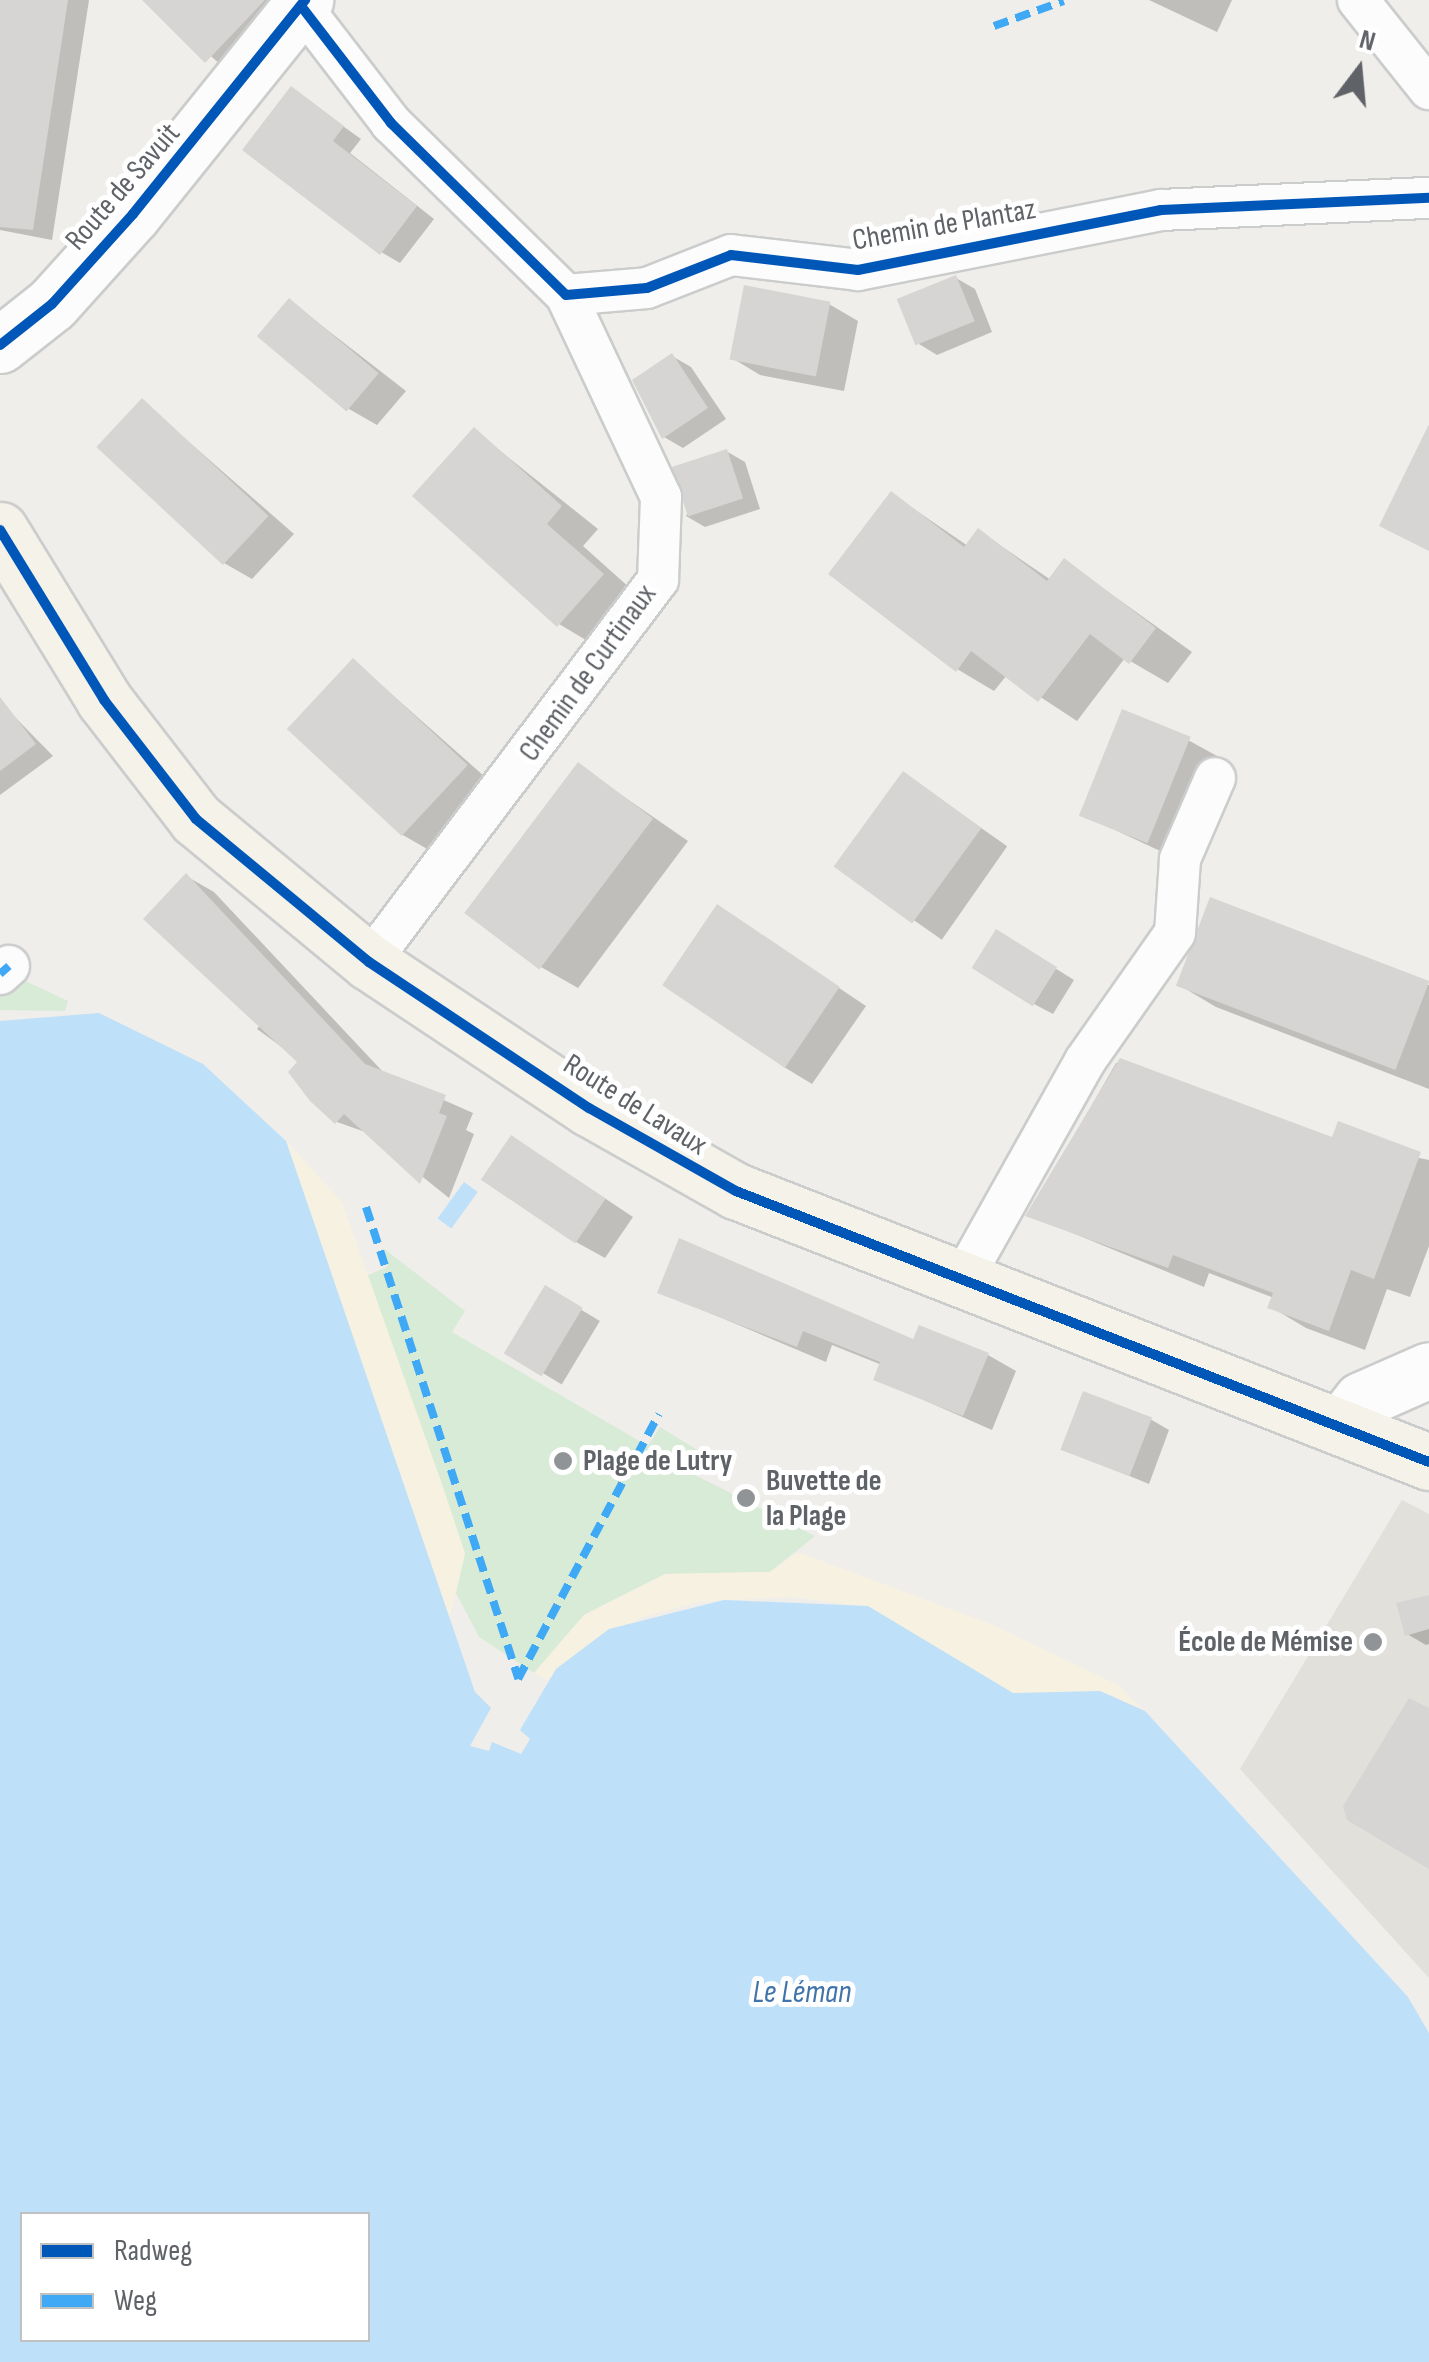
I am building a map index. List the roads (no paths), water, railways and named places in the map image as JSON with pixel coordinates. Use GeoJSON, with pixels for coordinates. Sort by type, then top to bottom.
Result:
{"type":"FeatureCollection","features":[{"type":"Feature","properties":{"kind":"main road","name":"Route de Lavaux"},"geometry":{"type":"LineString","coordinates":[[0,530],[104,700],[196,819],[369,962],[684,1167],[1343,1424],[1429,1462]]}},
{"type":"Feature","properties":{"kind":"street"},"geometry":{"type":"LineString","coordinates":[[1358,0],[1429,90]]}},
{"type":"Feature","properties":{"kind":"street"},"geometry":{"type":"LineString","coordinates":[[303,3],[390,123],[566,295]]}},
{"type":"Feature","properties":{"kind":"street","name":"Route de Savuit"},"geometry":{"type":"LineString","coordinates":[[0,345],[52,304],[133,214],[303,3]]}},
{"type":"Feature","properties":{"kind":"street","name":"Chemin de Plantaz"},"geometry":{"type":"LineString","coordinates":[[566,295],[647,288],[731,255],[858,270],[1162,210],[1429,198]]}},
{"type":"Feature","properties":{"kind":"street","name":"Chemin de Curtinaux"},"geometry":{"type":"LineString","coordinates":[[369,962],[658,580],[661,497],[566,295]]}},
{"type":"Feature","properties":{"kind":"street"},"geometry":{"type":"LineString","coordinates":[[965,1275],[1085,1061],[1174,933],[1180,858],[1214,778]]}},
{"type":"Feature","properties":{"kind":"street"},"geometry":{"type":"LineString","coordinates":[[1343,1424],[1361,1400],[1429,1370]]}},
{"type":"Feature","properties":{"kind":"water","name":"Le Léman"},"geometry":{"type":"Polygon","coordinates":[[[99,1013],[203,1064],[286,1141],[475,1692],[491,1708],[470,1746],[489,1751],[492,1742],[521,1754],[530,1739],[520,1730],[556,1669],[609,1629],[724,1600],[868,1606],[1013,1693],[1100,1691],[1145,1711],[1408,1997],[1429,2033],[1429,2362],[0,2362],[0,1021],[99,1013]]]}},
{"type":"Feature","properties":{"kind":"water"},"geometry":{"type":"Polygon","coordinates":[[[464,1182],[478,1192],[451,1228],[438,1218],[464,1182]]]}},
{"type":"Feature","properties":{"kind":"place","name":"Plage de Lutry"},"geometry":{"type":"Point","coordinates":[563,1461]}},
{"type":"Feature","properties":{"kind":"place","name":"Buvette de la Plage"},"geometry":{"type":"Point","coordinates":[746,1498]}},
{"type":"Feature","properties":{"kind":"place","name":"École de Mémise"},"geometry":{"type":"Point","coordinates":[1373,1642]}}]}
